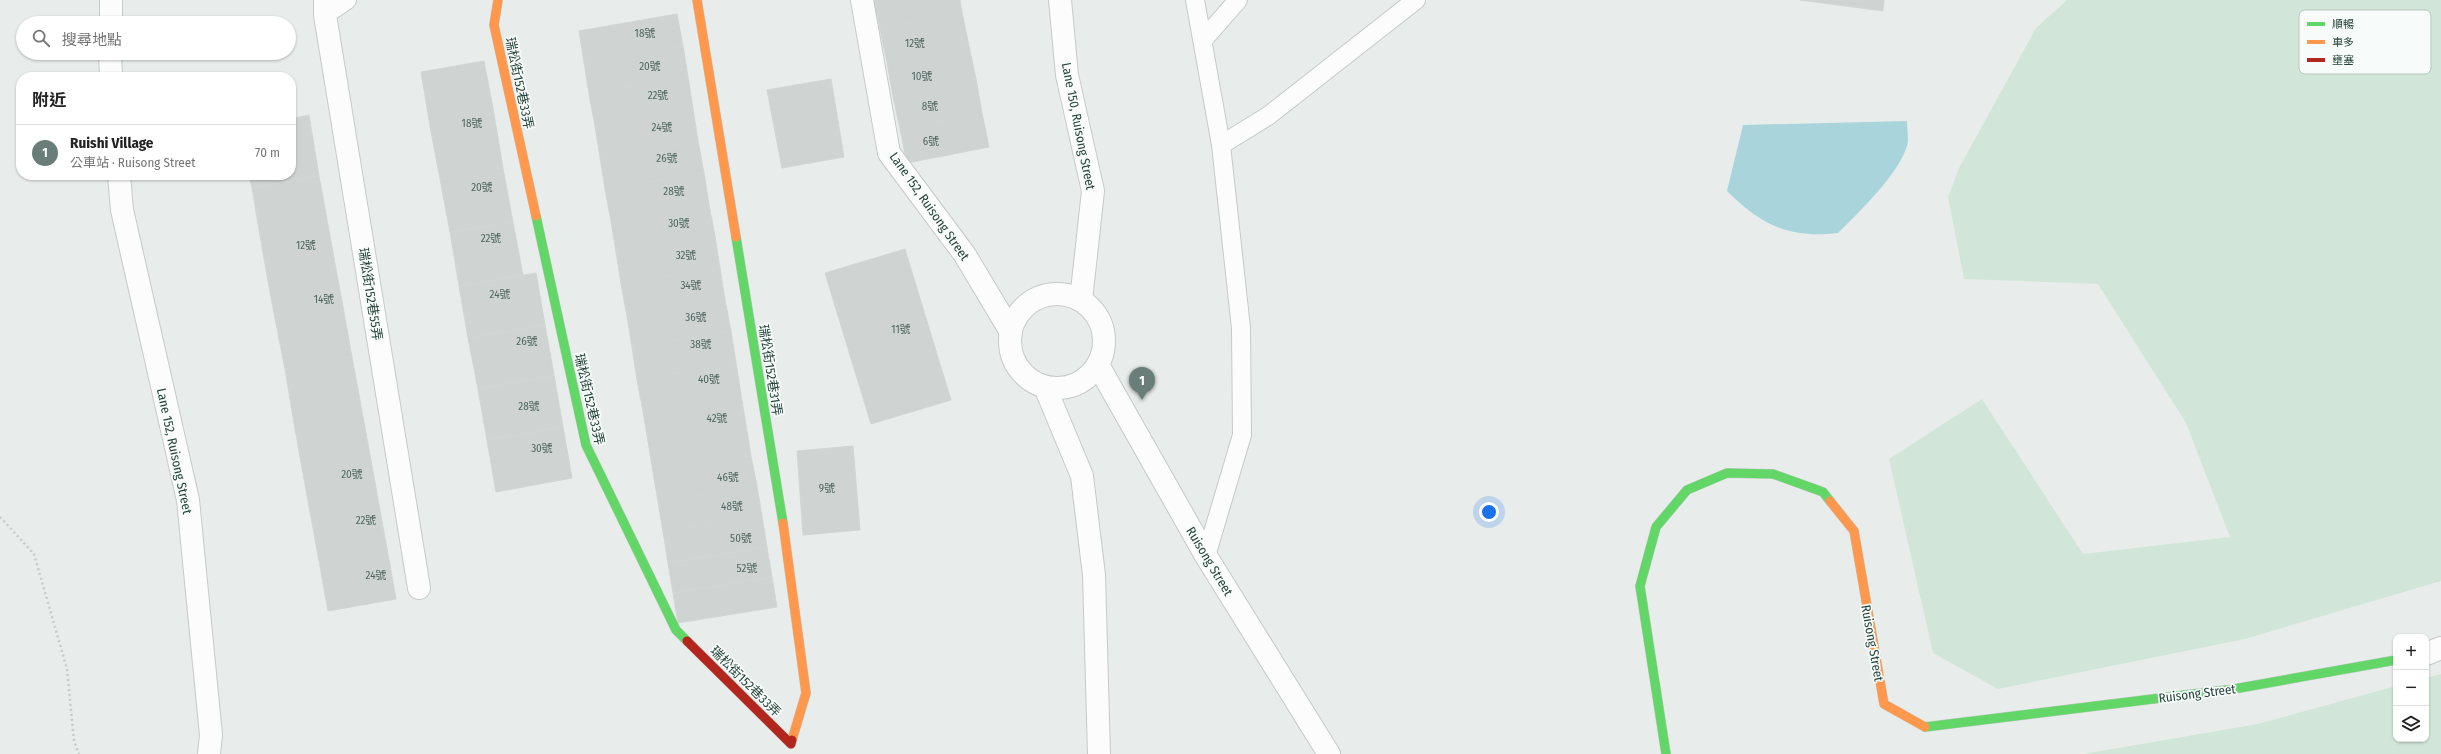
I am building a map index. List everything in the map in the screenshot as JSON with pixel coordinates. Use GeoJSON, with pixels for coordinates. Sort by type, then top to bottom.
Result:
{"type":"FeatureCollection","features":[{"type":"Feature","properties":{"kind":"street"},"geometry":{"type":"LineString","coordinates":[[111,0],[111,16]]}},
{"type":"Feature","properties":{"kind":"street","name":"瑞松街152巷33弄"},"geometry":{"type":"LineString","coordinates":[[498,0],[494,25],[586,445],[676,630],[791,744]]}},
{"type":"Feature","properties":{"kind":"street","name":"瑞松街152巷31弄"},"geometry":{"type":"LineString","coordinates":[[697,0],[789,561],[806,693],[791,744]]}},
{"type":"Feature","properties":{"kind":"street","name":"Lane 152, Ruisong Street"},"geometry":{"type":"LineString","coordinates":[[862,0],[889,153],[965,255],[1011,332]]}},
{"type":"Feature","properties":{"kind":"street","name":"Lane 150, Ruisong Street"},"geometry":{"type":"LineString","coordinates":[[1060,0],[1067,75],[1093,191],[1081,300]]}},
{"type":"Feature","properties":{"kind":"street","name":"瑞松街152巷55弄"},"geometry":{"type":"LineString","coordinates":[[325,8],[419,588]]}},
{"type":"Feature","properties":{"kind":"street"},"geometry":{"type":"LineString","coordinates":[[110,60],[111,72]]}},
{"type":"Feature","properties":{"kind":"street","name":"Lane 152, Ruisong Street"},"geometry":{"type":"LineString","coordinates":[[120,180],[122,210],[188,500],[211,735],[209,754]]}},
{"type":"Feature","properties":{"kind":"street"},"geometry":{"type":"LineString","coordinates":[[1059,294],[1081,300],[1092,309],[1100,322],[1104,336],[1103,351],[1098,365],[1089,377],[1075,385],[1060,388],[1045,387],[1032,381],[1021,371],[1014,359],[1010,346],[1011,332],[1016,317],[1025,306],[1038,298],[1059,294]]}},
{"type":"Feature","properties":{"kind":"street","name":"Ruisong Street"},"geometry":{"type":"LineString","coordinates":[[1098,365],[1206,556],[1329,754]]}},
{"type":"Feature","properties":{"kind":"street"},"geometry":{"type":"LineString","coordinates":[[1045,387],[1082,476],[1094,576],[1099,754]]}},
{"type":"Feature","properties":{"kind":"street","name":"Ruisong Street"},"geometry":{"type":"LineString","coordinates":[[1666,754],[1640,586],[1656,527],[1687,490],[1727,473],[1773,474],[1823,492],[1854,531],[1884,704],[1923,727],[2234,688],[2393,661]]}},
{"type":"Feature","properties":{"kind":"street"},"geometry":{"type":"LineString","coordinates":[[2429,653],[2441,648]]}},
{"type":"Feature","properties":{"kind":"lane"},"geometry":{"type":"LineString","coordinates":[[325,8],[347,0]]}},
{"type":"Feature","properties":{"kind":"lane"},"geometry":{"type":"LineString","coordinates":[[1195,0],[1221,145],[1241,328],[1242,434],[1206,556]]}},
{"type":"Feature","properties":{"kind":"lane"},"geometry":{"type":"LineString","coordinates":[[1203,40],[1238,0]]}},
{"type":"Feature","properties":{"kind":"lane"},"geometry":{"type":"LineString","coordinates":[[1221,145],[1268,116],[1416,0]]}},
{"type":"Feature","properties":{"kind":"path"},"geometry":{"type":"LineString","coordinates":[[0,517],[34,554],[67,669],[74,741],[79,754]]}},
{"type":"Feature","properties":{"kind":"green space"},"geometry":{"type":"Polygon","coordinates":[[[2067,0],[2441,0],[2441,581],[2245,639],[1998,689],[1933,653],[1889,459],[1982,399],[2083,554],[2230,537],[2186,423],[2098,284],[1964,279],[1948,197],[1959,168],[2036,28],[2067,0]]]}},
{"type":"Feature","properties":{"kind":"green space"},"geometry":{"type":"Polygon","coordinates":[[[2441,674],[2441,754],[2083,754],[2258,724],[2393,687],[2393,742],[2429,742],[2429,677],[2441,674]]]}},
{"type":"Feature","properties":{"kind":"water"},"geometry":{"type":"Polygon","coordinates":[[[1907,121],[1907,146],[1895,169],[1887,181],[1838,233],[1805,234],[1777,227],[1752,213],[1727,191],[1743,125],[1907,121]]]}},
{"type":"Feature","properties":{"kind":"building"},"geometry":{"type":"Polygon","coordinates":[[[874,0],[960,0],[962,12],[880,29],[874,0]]]}},
{"type":"Feature","properties":{"kind":"building"},"geometry":{"type":"Polygon","coordinates":[[[1800,0],[1884,0],[1883,11],[1800,0]]]}},
{"type":"Feature","properties":{"kind":"building"},"geometry":{"type":"Polygon","coordinates":[[[962,12],[969,46],[887,62],[880,29],[962,12]]]}},
{"type":"Feature","properties":{"kind":"building"},"geometry":{"type":"Polygon","coordinates":[[[677,14],[683,46],[584,62],[579,31],[677,14]]]}},
{"type":"Feature","properties":{"kind":"building"},"geometry":{"type":"Polygon","coordinates":[[[683,46],[688,77],[589,94],[584,62],[683,46]]]}},
{"type":"Feature","properties":{"kind":"building"},"geometry":{"type":"Polygon","coordinates":[[[969,46],[976,79],[893,96],[887,62],[969,46]]]}},
{"type":"Feature","properties":{"kind":"building"},"geometry":{"type":"Polygon","coordinates":[[[484,61],[494,114],[430,126],[421,72],[484,61]]]}},
{"type":"Feature","properties":{"kind":"building"},"geometry":{"type":"Polygon","coordinates":[[[688,77],[693,109],[595,126],[589,94],[688,77]]]}},
{"type":"Feature","properties":{"kind":"building"},"geometry":{"type":"Polygon","coordinates":[[[831,79],[844,157],[782,168],[767,90],[831,79]]]}},
{"type":"Feature","properties":{"kind":"building"},"geometry":{"type":"Polygon","coordinates":[[[976,79],[982,113],[900,129],[893,96],[976,79]]]}},
{"type":"Feature","properties":{"kind":"building"},"geometry":{"type":"Polygon","coordinates":[[[693,109],[698,141],[600,157],[595,126],[693,109]]]}},
{"type":"Feature","properties":{"kind":"building"},"geometry":{"type":"Polygon","coordinates":[[[982,113],[989,147],[907,163],[900,129],[982,113]]]}},
{"type":"Feature","properties":{"kind":"building"},"geometry":{"type":"Polygon","coordinates":[[[494,114],[503,168],[440,179],[430,126],[494,114]]]}},
{"type":"Feature","properties":{"kind":"building"},"geometry":{"type":"Polygon","coordinates":[[[309,115],[319,176],[252,188],[250,180],[296,180],[296,118],[309,115]]]}},
{"type":"Feature","properties":{"kind":"building"},"geometry":{"type":"Polygon","coordinates":[[[698,141],[704,173],[605,189],[600,157],[698,141]]]}},
{"type":"Feature","properties":{"kind":"building"},"geometry":{"type":"Polygon","coordinates":[[[503,168],[513,222],[450,232],[440,179],[503,168]]]}},
{"type":"Feature","properties":{"kind":"building"},"geometry":{"type":"Polygon","coordinates":[[[704,173],[709,205],[611,221],[605,189],[704,173]]]}},
{"type":"Feature","properties":{"kind":"building"},"geometry":{"type":"Polygon","coordinates":[[[319,176],[330,236],[262,248],[252,188],[319,176]]]}},
{"type":"Feature","properties":{"kind":"building"},"geometry":{"type":"Polygon","coordinates":[[[709,205],[715,236],[616,252],[611,221],[709,205]]]}},
{"type":"Feature","properties":{"kind":"building"},"geometry":{"type":"Polygon","coordinates":[[[513,222],[523,275],[459,286],[450,232],[513,222]]]}},
{"type":"Feature","properties":{"kind":"building"},"geometry":{"type":"Polygon","coordinates":[[[330,236],[341,296],[273,308],[262,248],[330,236]]]}},
{"type":"Feature","properties":{"kind":"building"},"geometry":{"type":"Polygon","coordinates":[[[715,236],[720,268],[621,284],[616,252],[715,236]]]}},
{"type":"Feature","properties":{"kind":"building"},"geometry":{"type":"Polygon","coordinates":[[[905,249],[951,400],[871,424],[825,273],[905,249]]]}},
{"type":"Feature","properties":{"kind":"building"},"geometry":{"type":"Polygon","coordinates":[[[720,268],[725,300],[627,316],[621,284],[720,268]]]}},
{"type":"Feature","properties":{"kind":"building"},"geometry":{"type":"Polygon","coordinates":[[[536,273],[545,325],[468,338],[459,286],[536,273]]]}},
{"type":"Feature","properties":{"kind":"building"},"geometry":{"type":"Polygon","coordinates":[[[341,296],[352,357],[285,369],[273,308],[341,296]]]}},
{"type":"Feature","properties":{"kind":"building"},"geometry":{"type":"Polygon","coordinates":[[[725,300],[731,331],[632,347],[627,316],[725,300]]]}},
{"type":"Feature","properties":{"kind":"building"},"geometry":{"type":"Polygon","coordinates":[[[545,325],[554,375],[478,389],[468,338],[545,325]]]}},
{"type":"Feature","properties":{"kind":"building"},"geometry":{"type":"Polygon","coordinates":[[[731,331],[736,363],[637,380],[632,347],[731,331]]]}},
{"type":"Feature","properties":{"kind":"building"},"geometry":{"type":"Polygon","coordinates":[[[352,357],[363,417],[295,429],[285,369],[352,357]]]}},
{"type":"Feature","properties":{"kind":"building"},"geometry":{"type":"Polygon","coordinates":[[[736,363],[741,395],[643,411],[637,380],[736,363]]]}},
{"type":"Feature","properties":{"kind":"building"},"geometry":{"type":"Polygon","coordinates":[[[554,375],[563,427],[487,440],[478,389],[554,375]]]}},
{"type":"Feature","properties":{"kind":"building"},"geometry":{"type":"Polygon","coordinates":[[[741,395],[746,425],[648,441],[643,411],[741,395]]]}},
{"type":"Feature","properties":{"kind":"building"},"geometry":{"type":"Polygon","coordinates":[[[363,417],[374,477],[306,490],[295,429],[363,417]]]}},
{"type":"Feature","properties":{"kind":"building"},"geometry":{"type":"Polygon","coordinates":[[[746,425],[751,456],[653,472],[648,441],[746,425]]]}},
{"type":"Feature","properties":{"kind":"building"},"geometry":{"type":"Polygon","coordinates":[[[563,427],[572,478],[496,492],[487,440],[563,427]]]}},
{"type":"Feature","properties":{"kind":"building"},"geometry":{"type":"Polygon","coordinates":[[[853,446],[860,530],[803,535],[797,451],[853,446]]]}},
{"type":"Feature","properties":{"kind":"building"},"geometry":{"type":"Polygon","coordinates":[[[751,456],[757,486],[658,502],[653,472],[751,456]]]}},
{"type":"Feature","properties":{"kind":"building"},"geometry":{"type":"Polygon","coordinates":[[[374,477],[385,538],[317,550],[306,490],[374,477]]]}},
{"type":"Feature","properties":{"kind":"building"},"geometry":{"type":"Polygon","coordinates":[[[757,486],[762,516],[663,532],[658,502],[757,486]]]}},
{"type":"Feature","properties":{"kind":"building"},"geometry":{"type":"Polygon","coordinates":[[[762,516],[767,547],[668,563],[663,532],[762,516]]]}},
{"type":"Feature","properties":{"kind":"building"},"geometry":{"type":"Polygon","coordinates":[[[385,538],[396,599],[328,611],[317,550],[385,538]]]}},
{"type":"Feature","properties":{"kind":"building"},"geometry":{"type":"Polygon","coordinates":[[[767,547],[772,577],[673,593],[668,563],[767,547]]]}},
{"type":"Feature","properties":{"kind":"building"},"geometry":{"type":"Polygon","coordinates":[[[772,577],[777,607],[678,623],[673,593],[772,577]]]}},
{"type":"Feature","properties":{"kind":"traffic: fast"},"geometry":{"type":"LineString","coordinates":[[536,216],[586,445],[676,630],[687,641]]}},
{"type":"Feature","properties":{"kind":"traffic: fast"},"geometry":{"type":"LineString","coordinates":[[736,237],[783,523]]}},
{"type":"Feature","properties":{"kind":"traffic: fast"},"geometry":{"type":"LineString","coordinates":[[1666,754],[1640,586],[1656,527],[1687,490],[1727,473],[1773,474],[1823,492],[1830,501]]}},
{"type":"Feature","properties":{"kind":"traffic: fast"},"geometry":{"type":"LineString","coordinates":[[1925,727],[2234,689],[2393,661]]}},
{"type":"Feature","properties":{"kind":"traffic: slow"},"geometry":{"type":"LineString","coordinates":[[498,0],[494,25],[536,216]]}},
{"type":"Feature","properties":{"kind":"traffic: slow"},"geometry":{"type":"LineString","coordinates":[[697,0],[736,237]]}},
{"type":"Feature","properties":{"kind":"traffic: slow"},"geometry":{"type":"LineString","coordinates":[[1830,501],[1854,531],[1884,704],[1925,727]]}},
{"type":"Feature","properties":{"kind":"traffic: slow"},"geometry":{"type":"LineString","coordinates":[[783,523],[806,693],[792,740]]}},
{"type":"Feature","properties":{"kind":"traffic: jam"},"geometry":{"type":"LineString","coordinates":[[687,641],[791,744],[792,740]]}},
{"type":"Feature","properties":{"kind":"place","name":"Ruishi Village"},"geometry":{"type":"Point","coordinates":[1142,400]}}]}
